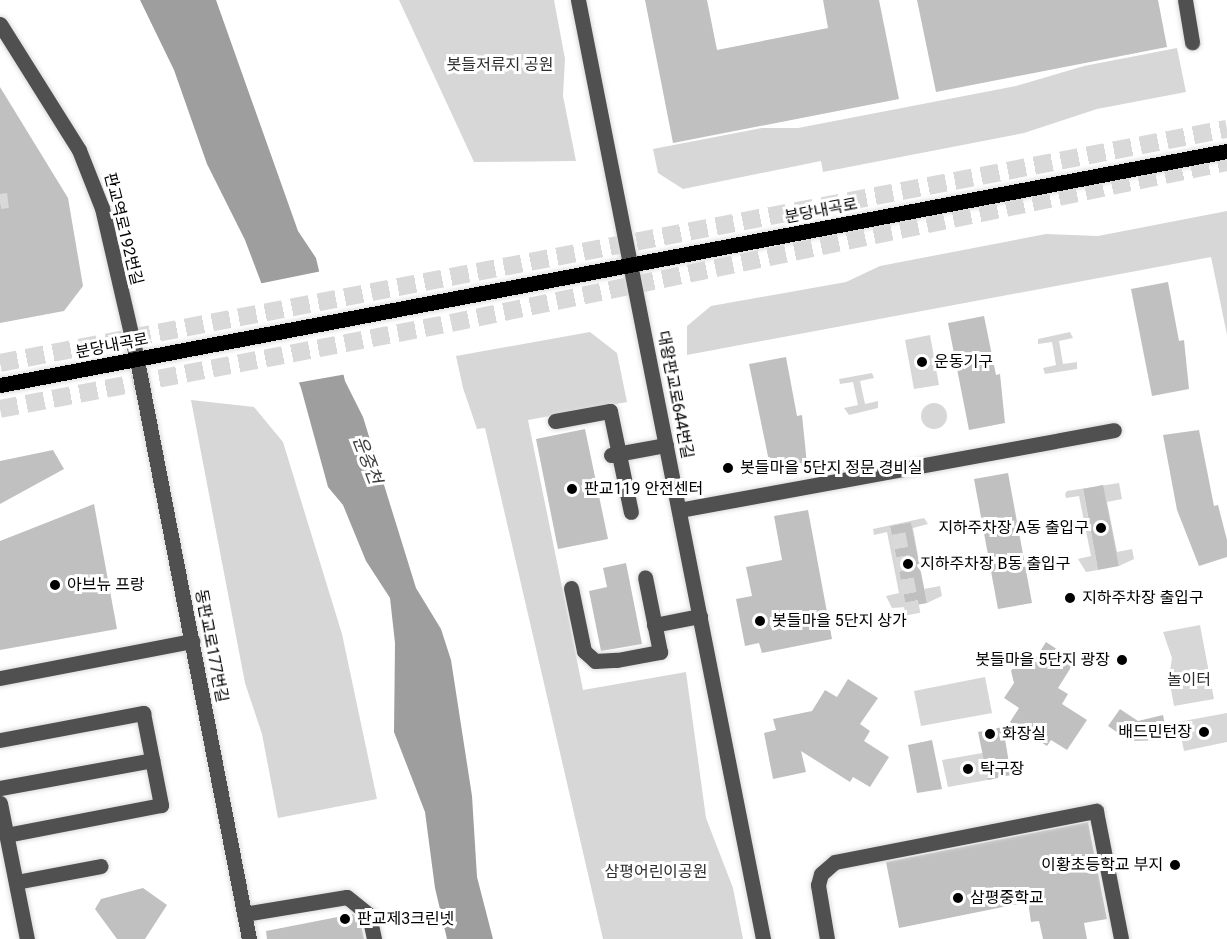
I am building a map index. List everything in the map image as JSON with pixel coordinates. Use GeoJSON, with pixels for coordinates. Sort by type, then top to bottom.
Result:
{"type":"FeatureCollection","features":[{"type":"Feature","properties":{"kind":"main road","name":"분당내곡로"},"geometry":{"type":"LineString","coordinates":[[0,385],[1227,151]]}},
{"type":"Feature","properties":{"kind":"street","name":"대왕판교로644번길"},"geometry":{"type":"LineString","coordinates":[[578,0],[763,939]]}},
{"type":"Feature","properties":{"kind":"street"},"geometry":{"type":"LineString","coordinates":[[1185,0],[1192,42]]}},
{"type":"Feature","properties":{"kind":"street","name":"판교역로192번길"},"geometry":{"type":"LineString","coordinates":[[0,24],[93,178],[136,360]]}},
{"type":"Feature","properties":{"kind":"street","name":"동판교로177번길"},"geometry":{"type":"LineString","coordinates":[[136,360],[249,939]]}},
{"type":"Feature","properties":{"kind":"street"},"geometry":{"type":"LineString","coordinates":[[555,421],[610,411],[615,454],[631,512]]}},
{"type":"Feature","properties":{"kind":"street"},"geometry":{"type":"LineString","coordinates":[[679,510],[1114,430]]}},
{"type":"Feature","properties":{"kind":"street"},"geometry":{"type":"LineString","coordinates":[[615,454],[666,445]]}},
{"type":"Feature","properties":{"kind":"street"},"geometry":{"type":"LineString","coordinates":[[571,588],[582,646],[590,660],[604,662],[660,652],[645,577]]}},
{"type":"Feature","properties":{"kind":"street"},"geometry":{"type":"LineString","coordinates":[[654,625],[700,616]]}},
{"type":"Feature","properties":{"kind":"street"},"geometry":{"type":"LineString","coordinates":[[0,678],[192,641]]}},
{"type":"Feature","properties":{"kind":"street"},"geometry":{"type":"LineString","coordinates":[[0,740],[143,713],[161,806],[6,836]]}},
{"type":"Feature","properties":{"kind":"street"},"geometry":{"type":"LineString","coordinates":[[0,788],[152,760]]}},
{"type":"Feature","properties":{"kind":"street"},"geometry":{"type":"LineString","coordinates":[[0,803],[27,939]]}},
{"type":"Feature","properties":{"kind":"street"},"geometry":{"type":"LineString","coordinates":[[827,939],[818,885],[821,874],[835,862],[1096,811],[1121,939]]}},
{"type":"Feature","properties":{"kind":"street"},"geometry":{"type":"LineString","coordinates":[[16,882],[101,866]]}},
{"type":"Feature","properties":{"kind":"street"},"geometry":{"type":"LineString","coordinates":[[244,914],[347,897],[369,915],[374,939]]}},
{"type":"Feature","properties":{"kind":"green space","name":"봇들저류지 공원"},"geometry":{"type":"Polygon","coordinates":[[[399,0],[554,0],[565,59],[563,96],[576,161],[474,162],[399,0]]]}},
{"type":"Feature","properties":{"kind":"green space"},"geometry":{"type":"Polygon","coordinates":[[[1177,48],[1186,92],[1097,109],[1024,133],[823,172],[821,161],[683,189],[658,173],[653,149],[762,128],[798,128],[1016,86],[1084,66],[1177,48]]]}},
{"type":"Feature","properties":{"kind":"green space"},"geometry":{"type":"Polygon","coordinates":[[[1227,211],[1227,335],[1211,257],[687,355],[687,326],[711,306],[846,282],[880,266],[1046,234],[1098,236],[1227,211]]]}},
{"type":"Feature","properties":{"kind":"green space","name":"삼평어린이공원"},"geometry":{"type":"Polygon","coordinates":[[[590,332],[617,353],[627,402],[528,420],[583,690],[686,672],[706,818],[733,888],[743,939],[603,939],[485,428],[477,429],[463,388],[456,356],[590,332]]]}},
{"type":"Feature","properties":{"kind":"green space"},"geometry":{"type":"Polygon","coordinates":[[[1070,332],[1073,338],[1059,341],[1063,364],[1077,362],[1077,369],[1045,374],[1043,368],[1056,365],[1052,342],[1038,344],[1038,339],[1070,332]]]}},
{"type":"Feature","properties":{"kind":"green space","name":"운동기구"},"geometry":{"type":"Polygon","coordinates":[[[930,335],[939,385],[914,389],[905,340],[930,335]]]}},
{"type":"Feature","properties":{"kind":"green space"},"geometry":{"type":"Polygon","coordinates":[[[872,373],[874,378],[860,381],[865,404],[878,401],[878,408],[849,415],[844,408],[858,405],[853,382],[840,384],[839,379],[872,373]]]}},
{"type":"Feature","properties":{"kind":"green space"},"geometry":{"type":"Polygon","coordinates":[[[191,400],[254,407],[283,442],[342,634],[377,799],[278,818],[262,734],[245,683],[191,400]]]}},
{"type":"Feature","properties":{"kind":"green space","name":"운동기구"},"geometry":{"type":"Polygon","coordinates":[[[934,403],[943,407],[947,416],[943,425],[934,429],[925,425],[921,416],[925,407],[934,403]]]}},
{"type":"Feature","properties":{"kind":"green space"},"geometry":{"type":"Polygon","coordinates":[[[1119,483],[1122,499],[1107,502],[1117,552],[1132,549],[1134,559],[1119,566],[1102,486],[1119,483]]]}},
{"type":"Feature","properties":{"kind":"green space"},"geometry":{"type":"Polygon","coordinates":[[[1096,486],[1083,490],[1098,570],[1086,572],[1078,559],[1091,556],[1079,496],[1066,498],[1065,494],[1067,491],[1096,486]]]}},
{"type":"Feature","properties":{"kind":"green space"},"geometry":{"type":"Polygon","coordinates":[[[924,518],[928,524],[913,528],[922,575],[911,522],[890,526],[906,607],[892,608],[886,596],[899,593],[887,532],[874,535],[873,529],[924,518]]]}},
{"type":"Feature","properties":{"kind":"green space"},"geometry":{"type":"Polygon","coordinates":[[[940,586],[942,596],[927,603],[924,589],[940,586]]]}},
{"type":"Feature","properties":{"kind":"green space","name":"놀이터"},"geometry":{"type":"Polygon","coordinates":[[[1200,625],[1214,699],[1174,706],[1169,678],[1172,658],[1163,632],[1200,625]]]}},
{"type":"Feature","properties":{"kind":"green space"},"geometry":{"type":"Polygon","coordinates":[[[985,677],[992,713],[921,726],[914,691],[985,677]]]}},
{"type":"Feature","properties":{"kind":"green space","name":"배드민턴장"},"geometry":{"type":"Polygon","coordinates":[[[1227,713],[1227,742],[1184,751],[1178,722],[1227,713]]]}},
{"type":"Feature","properties":{"kind":"green space","name":"탁구장"},"geometry":{"type":"Polygon","coordinates":[[[988,752],[993,779],[948,787],[942,760],[988,752]]]}},
{"type":"Feature","properties":{"kind":"water","name":"운중천"},"geometry":{"type":"Polygon","coordinates":[[[140,0],[216,0],[298,231],[316,258],[345,381],[363,417],[416,588],[441,629],[451,660],[472,796],[477,877],[493,939],[447,939],[435,888],[425,812],[394,732],[395,643],[390,598],[366,561],[343,505],[328,487],[301,388],[245,240],[207,164],[174,70],[140,0]]]}},
{"type":"Feature","properties":{"kind":"pier"},"geometry":{"type":"Polygon","coordinates":[[[322,271],[347,374],[296,383],[258,284],[322,271]]]}},
{"type":"Feature","properties":{"kind":"building"},"geometry":{"type":"Polygon","coordinates":[[[645,0],[707,0],[717,50],[828,28],[823,0],[879,0],[899,99],[673,143],[645,0]]]}},
{"type":"Feature","properties":{"kind":"building"},"geometry":{"type":"Polygon","coordinates":[[[917,0],[1158,0],[1167,47],[936,92],[917,0]]]}},
{"type":"Feature","properties":{"kind":"building"},"geometry":{"type":"Polygon","coordinates":[[[0,87],[68,198],[83,286],[64,311],[0,323],[0,87]]]}},
{"type":"Feature","properties":{"kind":"building"},"geometry":{"type":"Polygon","coordinates":[[[1168,282],[1179,341],[1184,340],[1189,389],[1152,396],[1131,289],[1168,282]]]}},
{"type":"Feature","properties":{"kind":"building"},"geometry":{"type":"Polygon","coordinates":[[[984,316],[996,375],[1000,374],[1005,423],[969,430],[948,323],[984,316]]]}},
{"type":"Feature","properties":{"kind":"building"},"geometry":{"type":"Polygon","coordinates":[[[786,357],[797,416],[802,415],[807,464],[771,471],[749,364],[786,357]]]}},
{"type":"Feature","properties":{"kind":"building","name":"판교119 안전센터"},"geometry":{"type":"Polygon","coordinates":[[[585,429],[608,539],[558,549],[536,439],[585,429]]]}},
{"type":"Feature","properties":{"kind":"building"},"geometry":{"type":"Polygon","coordinates":[[[1199,430],[1214,506],[1218,505],[1227,540],[1227,557],[1199,566],[1177,510],[1163,435],[1199,430]]]}},
{"type":"Feature","properties":{"kind":"building"},"geometry":{"type":"Polygon","coordinates":[[[53,450],[64,469],[0,504],[0,461],[53,450]]]}},
{"type":"Feature","properties":{"kind":"building"},"geometry":{"type":"Polygon","coordinates":[[[1008,473],[1032,603],[998,609],[974,479],[1008,473]]]}},
{"type":"Feature","properties":{"kind":"building","name":"지하주차장 A동 출입구"},"geometry":{"type":"Polygon","coordinates":[[[1103,485],[1119,566],[1098,570],[1083,489],[1103,485]]]}},
{"type":"Feature","properties":{"kind":"building","name":"아브뉴 프랑"},"geometry":{"type":"Polygon","coordinates":[[[94,504],[117,629],[0,650],[0,541],[94,504]]]}},
{"type":"Feature","properties":{"kind":"building"},"geometry":{"type":"Polygon","coordinates":[[[808,510],[832,639],[762,653],[759,643],[745,646],[736,599],[752,596],[746,567],[782,560],[774,516],[808,510]]]}},
{"type":"Feature","properties":{"kind":"building","name":"지하주차장 B동 출입구"},"geometry":{"type":"Polygon","coordinates":[[[911,522],[927,603],[906,607],[890,526],[911,522]]]}},
{"type":"Feature","properties":{"kind":"building"},"geometry":{"type":"Polygon","coordinates":[[[626,563],[642,644],[601,651],[589,591],[607,587],[603,568],[626,563]]]}},
{"type":"Feature","properties":{"kind":"building"},"geometry":{"type":"Polygon","coordinates":[[[1046,642],[1075,661],[1058,688],[1068,694],[1062,704],[1087,720],[1067,750],[1051,740],[1047,746],[1010,722],[1019,708],[1004,698],[1014,683],[1011,671],[1022,654],[1034,661],[1046,642]]]}},
{"type":"Feature","properties":{"kind":"building"},"geometry":{"type":"Polygon","coordinates":[[[848,679],[878,698],[860,724],[870,731],[864,741],[889,757],[870,787],[853,777],[850,782],[801,751],[806,772],[773,779],[764,733],[776,730],[773,719],[812,711],[825,690],[837,697],[848,679]]]}},
{"type":"Feature","properties":{"kind":"building"},"geometry":{"type":"Polygon","coordinates":[[[1120,709],[1138,721],[1163,715],[1168,740],[1130,741],[1108,726],[1120,709]]]}},
{"type":"Feature","properties":{"kind":"building"},"geometry":{"type":"Polygon","coordinates":[[[1003,727],[1011,775],[988,780],[978,732],[1003,727]]]}},
{"type":"Feature","properties":{"kind":"building"},"geometry":{"type":"Polygon","coordinates":[[[932,740],[942,789],[917,793],[908,745],[932,740]]]}},
{"type":"Feature","properties":{"kind":"building"},"geometry":{"type":"Polygon","coordinates":[[[1088,822],[1107,919],[1084,923],[1087,939],[1043,939],[1039,921],[1031,922],[1028,902],[899,928],[886,862],[1088,822]]]}},
{"type":"Feature","properties":{"kind":"building"},"geometry":{"type":"Polygon","coordinates":[[[143,888],[167,905],[145,939],[117,939],[95,909],[101,899],[143,888]]]}},
{"type":"Feature","properties":{"kind":"building","name":"판교제3크린넷"},"geometry":{"type":"Polygon","coordinates":[[[353,914],[360,920],[364,939],[267,939],[266,931],[353,914]]]}},
{"type":"Feature","properties":{"kind":"tunnel"},"geometry":{"type":"LineString","coordinates":[[0,363],[1227,129]]}},
{"type":"Feature","properties":{"kind":"tunnel"},"geometry":{"type":"LineString","coordinates":[[0,409],[451,323],[1227,162]]}},
{"type":"Feature","properties":{"kind":"tunnel"},"geometry":{"type":"LineString","coordinates":[[0,201],[8,200]]}},
{"type":"Feature","properties":{"kind":"tunnel"},"geometry":{"type":"LineString","coordinates":[[898,533],[913,614]]}},
{"type":"Feature","properties":{"kind":"place","name":"운동기구"},"geometry":{"type":"Point","coordinates":[922,362]}},
{"type":"Feature","properties":{"kind":"place","name":"봇들마을 5단지 정문 경비실"},"geometry":{"type":"Point","coordinates":[728,468]}},
{"type":"Feature","properties":{"kind":"place","name":"판교119 안전센터"},"geometry":{"type":"Point","coordinates":[572,489]}},
{"type":"Feature","properties":{"kind":"place","name":"지하주차장 A동 출입구"},"geometry":{"type":"Point","coordinates":[1101,528]}},
{"type":"Feature","properties":{"kind":"place","name":"지하주차장 B동 출입구"},"geometry":{"type":"Point","coordinates":[908,564]}},
{"type":"Feature","properties":{"kind":"place","name":"아브뉴 프랑"},"geometry":{"type":"Point","coordinates":[55,585]}},
{"type":"Feature","properties":{"kind":"place","name":"지하주차장 출입구"},"geometry":{"type":"Point","coordinates":[1070,598]}},
{"type":"Feature","properties":{"kind":"place","name":"봇들마을 5단지 상가"},"geometry":{"type":"Point","coordinates":[760,621]}},
{"type":"Feature","properties":{"kind":"place","name":"봇들마을 5단지 광장"},"geometry":{"type":"Point","coordinates":[1122,660]}},
{"type":"Feature","properties":{"kind":"place","name":"배드민턴장"},"geometry":{"type":"Point","coordinates":[1204,732]}},
{"type":"Feature","properties":{"kind":"place","name":"화장실"},"geometry":{"type":"Point","coordinates":[990,734]}},
{"type":"Feature","properties":{"kind":"place","name":"탁구장"},"geometry":{"type":"Point","coordinates":[968,769]}},
{"type":"Feature","properties":{"kind":"place","name":"이황초등학교 부지"},"geometry":{"type":"Point","coordinates":[1175,865]}},
{"type":"Feature","properties":{"kind":"place","name":"삼평중학교"},"geometry":{"type":"Point","coordinates":[958,898]}},
{"type":"Feature","properties":{"kind":"place","name":"판교제3크린넷"},"geometry":{"type":"Point","coordinates":[345,919]}}]}
